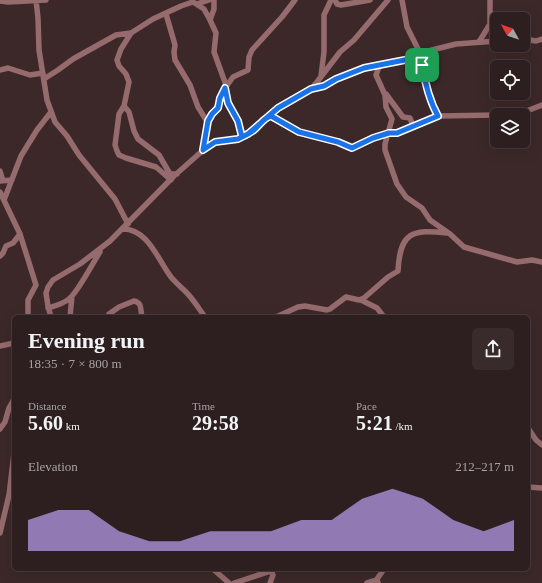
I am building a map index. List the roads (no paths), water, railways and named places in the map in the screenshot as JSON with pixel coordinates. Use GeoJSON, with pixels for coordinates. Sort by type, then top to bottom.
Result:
{"type":"FeatureCollection","features":[{"type":"Feature","properties":{"kind":"street"},"geometry":{"type":"LineString","coordinates":[[0,1],[46,0]]}},
{"type":"Feature","properties":{"kind":"street"},"geometry":{"type":"LineString","coordinates":[[0,70],[8,68],[30,75],[44,76],[58,70],[73,59],[117,35],[131,33],[153,19],[181,6],[209,0]]}},
{"type":"Feature","properties":{"kind":"street"},"geometry":{"type":"LineString","coordinates":[[210,20],[214,9],[214,0]]}},
{"type":"Feature","properties":{"kind":"street"},"geometry":{"type":"LineString","coordinates":[[203,150],[208,123],[212,114],[218,108],[220,98],[225,87],[233,77],[248,70],[249,57],[252,50],[282,17],[295,0]]}},
{"type":"Feature","properties":{"kind":"street"},"geometry":{"type":"LineString","coordinates":[[321,76],[324,52],[324,15],[331,0]]}},
{"type":"Feature","properties":{"kind":"street"},"geometry":{"type":"LineString","coordinates":[[335,0],[337,4],[341,6],[370,0]]}},
{"type":"Feature","properties":{"kind":"street"},"geometry":{"type":"LineString","coordinates":[[311,89],[340,52],[354,40],[388,0]]}},
{"type":"Feature","properties":{"kind":"street"},"geometry":{"type":"LineString","coordinates":[[402,0],[407,27],[420,54],[431,104],[438,116]]}},
{"type":"Feature","properties":{"kind":"street"},"geometry":{"type":"LineString","coordinates":[[479,42],[490,24],[490,0]]}},
{"type":"Feature","properties":{"kind":"street"},"geometry":{"type":"LineString","coordinates":[[36,1],[39,50],[46,94],[55,122],[67,136],[79,155],[115,199],[128,224]]}},
{"type":"Feature","properties":{"kind":"street"},"geometry":{"type":"LineString","coordinates":[[195,2],[206,11],[216,34],[214,52],[225,87],[228,103],[238,121],[242,137]]}},
{"type":"Feature","properties":{"kind":"street"},"geometry":{"type":"LineString","coordinates":[[166,14],[175,45],[175,60],[190,85],[198,107],[208,123]]}},
{"type":"Feature","properties":{"kind":"street"},"geometry":{"type":"LineString","coordinates":[[131,33],[121,49],[117,60],[119,66],[128,78],[128,90],[124,106],[120,111],[117,126],[117,153],[126,158],[156,166],[171,180]]}},
{"type":"Feature","properties":{"kind":"street"},"geometry":{"type":"LineString","coordinates":[[530,40],[536,41],[542,39]]}},
{"type":"Feature","properties":{"kind":"street"},"geometry":{"type":"LineString","coordinates":[[50,315],[46,290],[53,280],[80,264],[103,247],[123,229],[177,174],[203,150],[215,142],[238,139],[242,137],[255,129],[282,105],[311,89],[324,86],[331,81],[355,71],[380,64],[415,58],[420,54],[456,44],[490,41]]}},
{"type":"Feature","properties":{"kind":"street"},"geometry":{"type":"LineString","coordinates":[[380,64],[376,75],[386,99],[386,107],[392,119],[385,144],[385,150],[402,193],[422,208],[430,220],[450,234],[464,247],[516,262],[532,260],[542,262]]}},
{"type":"Feature","properties":{"kind":"street"},"geometry":{"type":"LineString","coordinates":[[383,91],[403,117],[410,118],[413,126]]}},
{"type":"Feature","properties":{"kind":"street"},"geometry":{"type":"LineString","coordinates":[[124,106],[130,112],[134,131],[138,138],[159,155],[170,174],[177,174]]}},
{"type":"Feature","properties":{"kind":"street"},"geometry":{"type":"LineString","coordinates":[[530,110],[542,106]]}},
{"type":"Feature","properties":{"kind":"street"},"geometry":{"type":"LineString","coordinates":[[4,200],[21,156],[51,112]]}},
{"type":"Feature","properties":{"kind":"street"},"geometry":{"type":"LineString","coordinates":[[267,117],[274,116],[299,132],[338,142],[352,148],[373,138],[389,133],[397,133],[438,116],[490,115]]}},
{"type":"Feature","properties":{"kind":"street"},"geometry":{"type":"LineString","coordinates":[[0,171],[2,181],[12,180]]}},
{"type":"Feature","properties":{"kind":"street"},"geometry":{"type":"LineString","coordinates":[[0,192],[20,234],[36,285],[28,300],[28,315]]}},
{"type":"Feature","properties":{"kind":"street"},"geometry":{"type":"LineString","coordinates":[[123,229],[134,230],[142,236],[161,260],[173,279],[195,302],[204,315]]}},
{"type":"Feature","properties":{"kind":"street"},"geometry":{"type":"LineString","coordinates":[[361,300],[388,277],[398,271],[400,253],[405,241],[412,235],[417,232],[428,231],[450,234]]}},
{"type":"Feature","properties":{"kind":"street"},"geometry":{"type":"LineString","coordinates":[[0,256],[6,246],[13,243],[20,234]]}},
{"type":"Feature","properties":{"kind":"street"},"geometry":{"type":"LineString","coordinates":[[48,308],[64,302],[72,296],[103,247]]}},
{"type":"Feature","properties":{"kind":"street"},"geometry":{"type":"LineString","coordinates":[[70,315],[72,296]]}},
{"type":"Feature","properties":{"kind":"street"},"geometry":{"type":"LineString","coordinates":[[280,315],[298,307],[305,306],[330,310],[346,297],[361,300],[377,308],[382,315]]}},
{"type":"Feature","properties":{"kind":"street"},"geometry":{"type":"LineString","coordinates":[[109,314],[119,307],[134,300],[139,302],[142,315]]}},
{"type":"Feature","properties":{"kind":"street"},"geometry":{"type":"LineString","coordinates":[[0,346],[12,343]]}},
{"type":"Feature","properties":{"kind":"street"},"geometry":{"type":"LineString","coordinates":[[0,429],[5,422],[12,403]]}},
{"type":"Feature","properties":{"kind":"street"},"geometry":{"type":"LineString","coordinates":[[530,431],[542,446]]}},
{"type":"Feature","properties":{"kind":"street"},"geometry":{"type":"LineString","coordinates":[[0,533],[9,495],[12,470]]}},
{"type":"Feature","properties":{"kind":"street"},"geometry":{"type":"LineString","coordinates":[[530,487],[542,488]]}},
{"type":"Feature","properties":{"kind":"street"},"geometry":{"type":"LineString","coordinates":[[215,571],[229,583]]}},
{"type":"Feature","properties":{"kind":"street"},"geometry":{"type":"LineString","coordinates":[[234,583],[270,571],[273,575],[270,583]]}},
{"type":"Feature","properties":{"kind":"street"},"geometry":{"type":"LineString","coordinates":[[367,583],[377,582],[383,571]]}}]}
